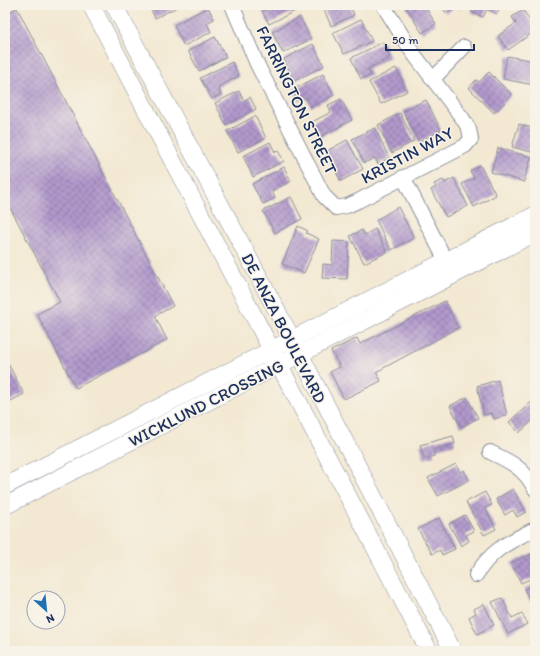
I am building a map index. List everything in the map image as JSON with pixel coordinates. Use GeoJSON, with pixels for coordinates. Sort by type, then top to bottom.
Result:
{"type":"FeatureCollection","features":[{"type":"Feature","properties":{"kind":"street","name":"DE ANZA BOULEVARD"},"geometry":{"type":"LineString","coordinates":[[91,5],[429,651]]}},
{"type":"Feature","properties":{"kind":"street","name":"DE ANZA BOULEVARD"},"geometry":{"type":"LineString","coordinates":[[114,5],[292,339],[453,651]]}},
{"type":"Feature","properties":{"kind":"street","name":"FARRINGTON STREET"},"geometry":{"type":"LineString","coordinates":[[232,5],[257,64],[324,196],[336,208]]}},
{"type":"Feature","properties":{"kind":"street"},"geometry":{"type":"LineString","coordinates":[[383,5],[412,53],[433,79],[464,47]]}},
{"type":"Feature","properties":{"kind":"street","name":"KRISTIN WAY"},"geometry":{"type":"LineString","coordinates":[[336,208],[347,206],[465,146],[471,139],[469,129],[463,119],[433,79]]}},
{"type":"Feature","properties":{"kind":"street"},"geometry":{"type":"LineString","coordinates":[[403,177],[450,268]]}},
{"type":"Feature","properties":{"kind":"street","name":"WICKLUND CROSSING"},"geometry":{"type":"LineString","coordinates":[[5,506],[299,355],[450,268],[535,215]]}},
{"type":"Feature","properties":{"kind":"street","name":"WICKLUND CROSSING"},"geometry":{"type":"LineString","coordinates":[[5,486],[271,349],[450,268],[535,233]]}},
{"type":"Feature","properties":{"kind":"street"},"geometry":{"type":"LineString","coordinates":[[77,449],[85,464]]}},
{"type":"Feature","properties":{"kind":"street"},"geometry":{"type":"LineString","coordinates":[[490,452],[517,465],[531,481],[535,489]]}},
{"type":"Feature","properties":{"kind":"street"},"geometry":{"type":"LineString","coordinates":[[476,575],[485,561],[499,547],[535,529]]}},
{"type":"Feature","properties":{"kind":"building"},"geometry":{"type":"Polygon","coordinates":[[[149,5],[176,5],[177,7],[155,18],[149,5]]]}},
{"type":"Feature","properties":{"kind":"building"},"geometry":{"type":"Polygon","coordinates":[[[274,5],[297,5],[299,9],[269,24],[262,11],[274,5]]]}},
{"type":"Feature","properties":{"kind":"building"},"geometry":{"type":"Polygon","coordinates":[[[322,5],[350,5],[354,15],[331,26],[322,5]]]}},
{"type":"Feature","properties":{"kind":"building"},"geometry":{"type":"Polygon","coordinates":[[[405,5],[424,5],[436,24],[422,33],[405,5]]]}},
{"type":"Feature","properties":{"kind":"building"},"geometry":{"type":"Polygon","coordinates":[[[441,5],[467,5],[460,9],[458,6],[446,13],[441,5]]]}},
{"type":"Feature","properties":{"kind":"building"},"geometry":{"type":"Polygon","coordinates":[[[474,5],[501,5],[497,14],[487,9],[483,17],[471,12],[474,5]]]}},
{"type":"Feature","properties":{"kind":"building"},"geometry":{"type":"Polygon","coordinates":[[[208,7],[214,19],[207,23],[211,32],[184,46],[174,25],[208,7]]]}},
{"type":"Feature","properties":{"kind":"building"},"geometry":{"type":"Polygon","coordinates":[[[17,8],[173,306],[155,316],[167,340],[76,388],[37,314],[60,302],[5,198],[5,14],[17,8]]]}},
{"type":"Feature","properties":{"kind":"building"},"geometry":{"type":"Polygon","coordinates":[[[523,10],[535,28],[535,31],[508,50],[498,36],[516,23],[512,17],[523,10]]]}},
{"type":"Feature","properties":{"kind":"building"},"geometry":{"type":"Polygon","coordinates":[[[300,17],[311,39],[283,53],[272,32],[300,17]]]}},
{"type":"Feature","properties":{"kind":"building"},"geometry":{"type":"Polygon","coordinates":[[[361,19],[372,41],[344,54],[333,33],[361,19]]]}},
{"type":"Feature","properties":{"kind":"building"},"geometry":{"type":"Polygon","coordinates":[[[215,37],[226,57],[199,71],[188,51],[215,37]]]}},
{"type":"Feature","properties":{"kind":"building"},"geometry":{"type":"Polygon","coordinates":[[[383,42],[390,57],[368,69],[371,75],[361,79],[351,58],[383,42]]]}},
{"type":"Feature","properties":{"kind":"building"},"geometry":{"type":"Polygon","coordinates":[[[313,44],[324,66],[294,81],[284,59],[313,44]]]}},
{"type":"Feature","properties":{"kind":"building"},"geometry":{"type":"Polygon","coordinates":[[[507,56],[535,61],[534,85],[503,79],[507,56]]]}},
{"type":"Feature","properties":{"kind":"building"},"geometry":{"type":"Polygon","coordinates":[[[232,62],[239,76],[218,87],[221,94],[212,99],[200,78],[232,62]]]}},
{"type":"Feature","properties":{"kind":"building"},"geometry":{"type":"Polygon","coordinates":[[[396,68],[407,91],[381,104],[369,82],[396,68]]]}},
{"type":"Feature","properties":{"kind":"building"},"geometry":{"type":"Polygon","coordinates":[[[489,72],[512,95],[494,113],[469,88],[476,80],[479,82],[489,72]]]}},
{"type":"Feature","properties":{"kind":"building"},"geometry":{"type":"Polygon","coordinates":[[[323,74],[334,95],[311,107],[306,97],[299,100],[294,89],[323,74]]]}},
{"type":"Feature","properties":{"kind":"building"},"geometry":{"type":"Polygon","coordinates":[[[239,91],[244,101],[250,97],[256,109],[226,125],[215,103],[239,91]]]}},
{"type":"Feature","properties":{"kind":"building"},"geometry":{"type":"Polygon","coordinates":[[[341,99],[352,120],[320,137],[312,122],[331,112],[328,105],[341,99]]]}},
{"type":"Feature","properties":{"kind":"building"},"geometry":{"type":"Polygon","coordinates":[[[426,100],[441,130],[419,142],[403,111],[426,100]]]}},
{"type":"Feature","properties":{"kind":"building"},"geometry":{"type":"Polygon","coordinates":[[[400,113],[414,141],[392,153],[378,125],[400,113]]]}},
{"type":"Feature","properties":{"kind":"building"},"geometry":{"type":"Polygon","coordinates":[[[255,116],[266,138],[238,152],[227,131],[255,116]]]}},
{"type":"Feature","properties":{"kind":"building"},"geometry":{"type":"Polygon","coordinates":[[[519,124],[535,129],[535,153],[512,147],[519,124]]]}},
{"type":"Feature","properties":{"kind":"building"},"geometry":{"type":"Polygon","coordinates":[[[375,128],[389,158],[378,164],[375,158],[364,163],[352,139],[375,128]]]}},
{"type":"Feature","properties":{"kind":"building"},"geometry":{"type":"Polygon","coordinates":[[[347,140],[363,169],[341,181],[325,152],[347,140]]]}},
{"type":"Feature","properties":{"kind":"building"},"geometry":{"type":"Polygon","coordinates":[[[270,142],[275,152],[278,151],[284,161],[253,177],[243,156],[270,142]]]}},
{"type":"Feature","properties":{"kind":"building"},"geometry":{"type":"Polygon","coordinates":[[[498,148],[531,157],[524,182],[491,172],[498,148]]]}},
{"type":"Feature","properties":{"kind":"building"},"geometry":{"type":"Polygon","coordinates":[[[480,165],[496,195],[474,207],[462,184],[474,178],[470,171],[480,165]]]}},
{"type":"Feature","properties":{"kind":"building"},"geometry":{"type":"Polygon","coordinates":[[[284,167],[291,181],[272,191],[275,198],[263,204],[252,184],[284,167]]]}},
{"type":"Feature","properties":{"kind":"building"},"geometry":{"type":"Polygon","coordinates":[[[454,178],[468,206],[446,217],[431,190],[436,187],[434,184],[443,180],[445,183],[454,178]]]}},
{"type":"Feature","properties":{"kind":"building"},"geometry":{"type":"Polygon","coordinates":[[[291,197],[302,219],[275,233],[263,211],[291,197]]]}},
{"type":"Feature","properties":{"kind":"building"},"geometry":{"type":"Polygon","coordinates":[[[398,207],[414,238],[391,250],[376,220],[398,207]]]}},
{"type":"Feature","properties":{"kind":"building"},"geometry":{"type":"Polygon","coordinates":[[[298,226],[308,231],[306,233],[319,239],[304,273],[282,264],[298,226]]]}},
{"type":"Feature","properties":{"kind":"building"},"geometry":{"type":"Polygon","coordinates":[[[375,229],[387,252],[364,263],[350,236],[362,230],[365,235],[375,229]]]}},
{"type":"Feature","properties":{"kind":"building"},"geometry":{"type":"Polygon","coordinates":[[[333,241],[349,242],[347,279],[322,278],[323,264],[332,265],[333,241]]]}},
{"type":"Feature","properties":{"kind":"building"},"geometry":{"type":"Polygon","coordinates":[[[445,301],[458,328],[376,372],[381,381],[344,399],[330,372],[340,367],[331,351],[357,338],[360,344],[445,301]]]}},
{"type":"Feature","properties":{"kind":"building"},"geometry":{"type":"Polygon","coordinates":[[[5,358],[24,394],[5,404],[5,358]]]}},
{"type":"Feature","properties":{"kind":"building"},"geometry":{"type":"Polygon","coordinates":[[[498,380],[507,415],[494,419],[492,413],[484,415],[477,386],[498,380]]]}},
{"type":"Feature","properties":{"kind":"building"},"geometry":{"type":"Polygon","coordinates":[[[467,397],[478,418],[461,427],[450,406],[467,397]]]}},
{"type":"Feature","properties":{"kind":"building"},"geometry":{"type":"Polygon","coordinates":[[[535,399],[535,418],[519,433],[509,422],[535,399]]]}},
{"type":"Feature","properties":{"kind":"building"},"geometry":{"type":"Polygon","coordinates":[[[453,436],[455,444],[434,450],[434,456],[424,459],[420,445],[453,436]]]}},
{"type":"Feature","properties":{"kind":"building"},"geometry":{"type":"Polygon","coordinates":[[[456,464],[460,472],[464,470],[469,480],[438,496],[428,478],[456,464]]]}},
{"type":"Feature","properties":{"kind":"building"},"geometry":{"type":"Polygon","coordinates":[[[513,489],[526,512],[517,517],[513,510],[505,515],[496,499],[513,489]]]}},
{"type":"Feature","properties":{"kind":"building"},"geometry":{"type":"Polygon","coordinates":[[[485,492],[492,505],[485,508],[496,529],[484,535],[466,502],[485,492]]]}},
{"type":"Feature","properties":{"kind":"building"},"geometry":{"type":"Polygon","coordinates":[[[465,515],[474,531],[466,535],[469,541],[461,546],[449,524],[465,515]]]}},
{"type":"Feature","properties":{"kind":"building"},"geometry":{"type":"Polygon","coordinates":[[[439,518],[455,549],[442,555],[440,550],[432,554],[418,529],[439,518]]]}},
{"type":"Feature","properties":{"kind":"building"},"geometry":{"type":"Polygon","coordinates":[[[535,552],[535,577],[521,583],[511,563],[535,552]]]}},
{"type":"Feature","properties":{"kind":"building"},"geometry":{"type":"Polygon","coordinates":[[[532,585],[535,590],[535,606],[533,607],[524,589],[532,585]]]}},
{"type":"Feature","properties":{"kind":"building"},"geometry":{"type":"Polygon","coordinates":[[[502,598],[512,618],[522,613],[527,624],[508,634],[492,602],[502,598]]]}},
{"type":"Feature","properties":{"kind":"building"},"geometry":{"type":"Polygon","coordinates":[[[484,604],[494,625],[477,634],[469,617],[476,613],[474,609],[484,604]]]}}]}
